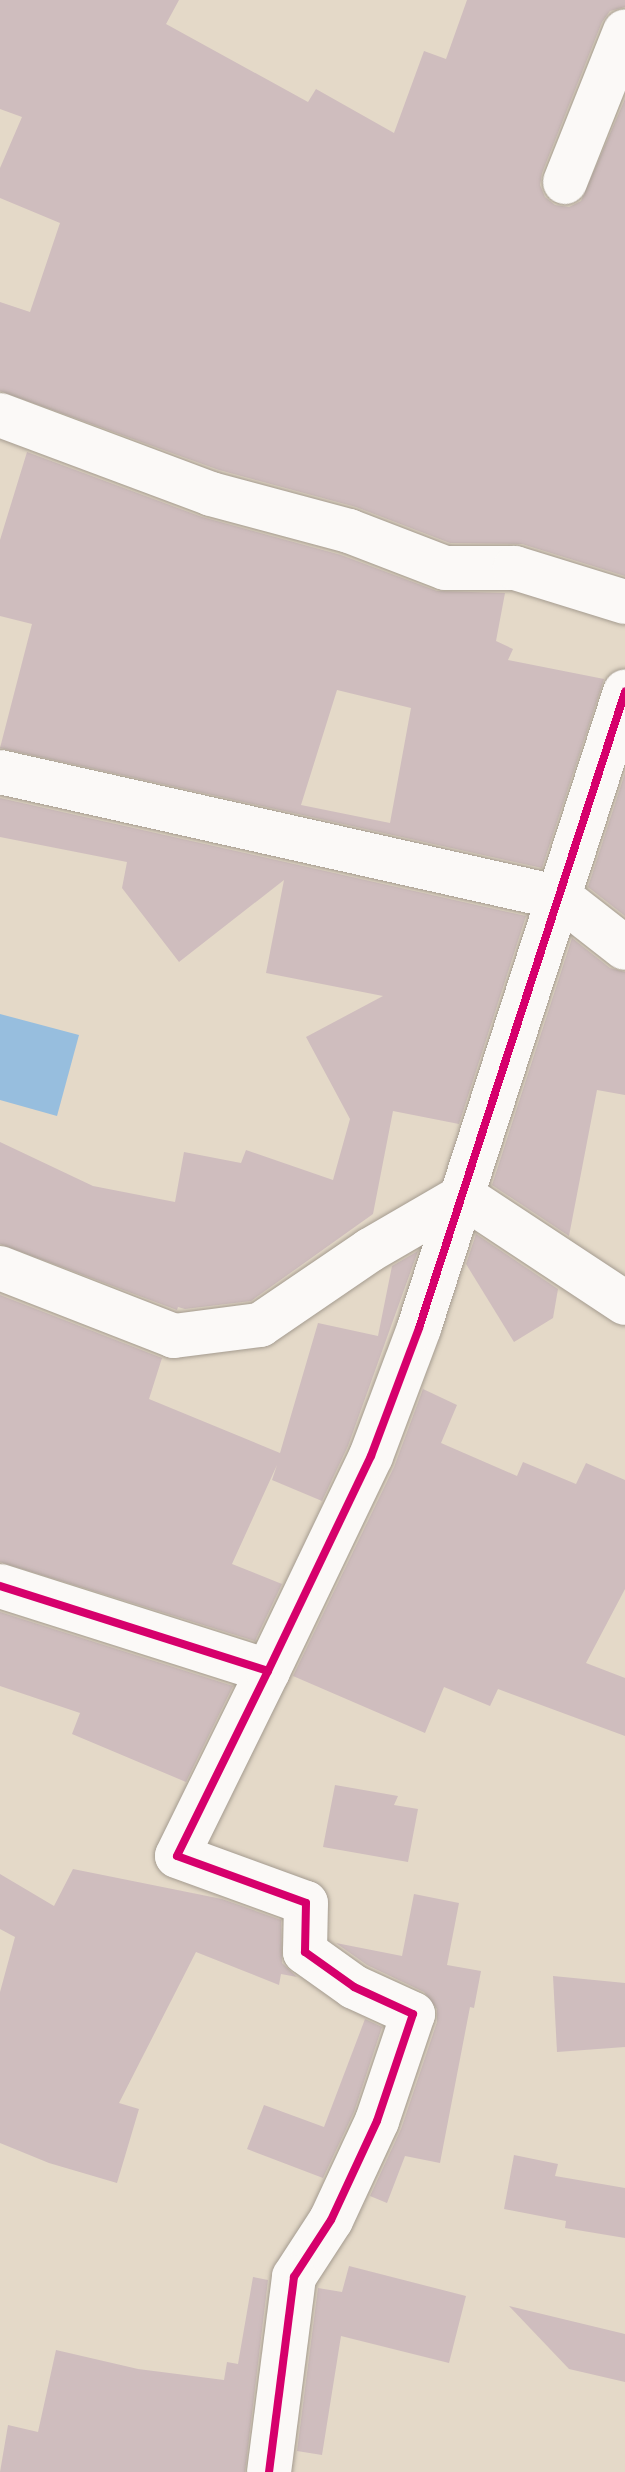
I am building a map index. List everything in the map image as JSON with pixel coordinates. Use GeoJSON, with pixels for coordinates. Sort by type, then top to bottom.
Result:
{"type":"FeatureCollection","features":[{"type":"Feature","properties":{"kind":"street"},"geometry":{"type":"LineString","coordinates":[[565,182],[625,31]]}},
{"type":"Feature","properties":{"kind":"street"},"geometry":{"type":"LineString","coordinates":[[0,415],[211,494],[349,531],[445,568],[515,568],[625,602]]}},
{"type":"Feature","properties":{"kind":"street"},"geometry":{"type":"LineString","coordinates":[[269,2472],[294,2277],[331,2220],[377,2121],[413,2014],[354,1987],[305,1952],[306,1903],[177,1856],[371,1456],[463,1196],[625,692]]}},
{"type":"Feature","properties":{"kind":"street"},"geometry":{"type":"LineString","coordinates":[[0,772],[561,898],[625,948]]}},
{"type":"Feature","properties":{"kind":"street"},"geometry":{"type":"LineString","coordinates":[[0,1268],[174,1336],[260,1325],[370,1250],[463,1196]]}},
{"type":"Feature","properties":{"kind":"street"},"geometry":{"type":"LineString","coordinates":[[463,1196],[625,1303]]}},
{"type":"Feature","properties":{"kind":"street"},"geometry":{"type":"LineString","coordinates":[[0,1586],[268,1671]]}},
{"type":"Feature","properties":{"kind":"water"},"geometry":{"type":"Polygon","coordinates":[[[0,1014],[79,1035],[57,1116],[0,1100],[0,1014]]]}},
{"type":"Feature","properties":{"kind":"building"},"geometry":{"type":"Polygon","coordinates":[[[0,0],[179,0],[166,24],[308,102],[316,89],[394,133],[424,51],[446,59],[467,0],[625,0],[625,7],[610,11],[602,22],[540,185],[545,197],[555,205],[569,207],[581,201],[625,99],[625,576],[522,544],[450,543],[356,507],[219,470],[0,391],[0,302],[30,312],[60,223],[0,198],[0,168],[22,117],[0,109],[0,0]]]}},
{"type":"Feature","properties":{"kind":"building"},"geometry":{"type":"Polygon","coordinates":[[[27,452],[202,517],[341,555],[437,591],[505,593],[496,641],[513,649],[508,660],[604,679],[542,868],[0,748],[32,624],[0,616],[0,540],[27,452]],[[337,690],[301,805],[390,823],[411,708],[337,690]]]}},
{"type":"Feature","properties":{"kind":"building"},"geometry":{"type":"Polygon","coordinates":[[[625,773],[625,916],[588,887],[625,773]]]}},
{"type":"Feature","properties":{"kind":"building"},"geometry":{"type":"Polygon","coordinates":[[[0,798],[526,916],[459,1124],[393,1111],[373,1214],[251,1301],[185,1309],[178,1307],[177,1310],[0,1244],[0,1142],[93,1186],[175,1202],[184,1152],[241,1163],[246,1150],[333,1180],[350,1119],[306,1037],[383,996],[266,973],[284,880],[179,962],[122,888],[127,862],[0,837],[0,798]]]}},
{"type":"Feature","properties":{"kind":"building"},"geometry":{"type":"Polygon","coordinates":[[[572,938],[610,968],[625,972],[625,1095],[597,1090],[569,1236],[492,1185],[572,938]]]}},
{"type":"Feature","properties":{"kind":"building"},"geometry":{"type":"Polygon","coordinates":[[[476,1234],[558,1289],[553,1318],[514,1342],[466,1264],[476,1234]]]}},
{"type":"Feature","properties":{"kind":"building"},"geometry":{"type":"Polygon","coordinates":[[[418,1251],[348,1446],[322,1501],[272,1480],[277,1465],[232,1564],[282,1584],[255,1641],[0,1562],[0,1295],[162,1358],[149,1399],[280,1453],[318,1323],[378,1336],[392,1266],[418,1251]]]}},
{"type":"Feature","properties":{"kind":"building"},"geometry":{"type":"Polygon","coordinates":[[[423,1389],[457,1405],[441,1443],[517,1476],[523,1462],[576,1484],[586,1463],[625,1480],[625,1589],[586,1663],[625,1678],[625,1736],[498,1689],[490,1706],[444,1687],[425,1733],[293,1676],[394,1467],[423,1389]]]}},
{"type":"Feature","properties":{"kind":"building"},"geometry":{"type":"Polygon","coordinates":[[[0,1612],[233,1686],[186,1782],[72,1734],[80,1713],[0,1686],[0,1612]]]}},
{"type":"Feature","properties":{"kind":"building"},"geometry":{"type":"Polygon","coordinates":[[[335,1785],[398,1796],[394,1805],[418,1809],[408,1862],[323,1847],[335,1785]]]}},
{"type":"Feature","properties":{"kind":"building"},"geometry":{"type":"Polygon","coordinates":[[[73,1869],[222,1899],[281,1920],[282,1963],[297,1977],[281,1974],[279,1985],[196,1952],[119,2103],[139,2109],[117,2183],[49,2163],[0,2143],[0,1992],[15,1937],[0,1929],[0,1874],[54,1906],[73,1869]]]}},
{"type":"Feature","properties":{"kind":"building"},"geometry":{"type":"Polygon","coordinates":[[[414,1894],[459,1903],[447,1965],[481,1971],[474,2008],[470,2007],[440,2163],[405,2156],[387,2203],[370,2196],[401,2129],[437,2022],[437,2009],[424,1992],[367,1965],[336,1943],[402,1956],[414,1894]]]}},
{"type":"Feature","properties":{"kind":"building"},"geometry":{"type":"Polygon","coordinates":[[[553,1976],[625,1983],[625,2047],[557,2052],[553,1976]]]}},
{"type":"Feature","properties":{"kind":"building"},"geometry":{"type":"Polygon","coordinates":[[[365,2019],[382,2027],[354,2112],[323,2178],[247,2149],[264,2105],[324,2127],[365,2019]]]}},
{"type":"Feature","properties":{"kind":"building"},"geometry":{"type":"Polygon","coordinates":[[[514,2155],[558,2164],[555,2176],[625,2188],[625,2238],[565,2228],[566,2221],[504,2209],[514,2155]]]}},
{"type":"Feature","properties":{"kind":"building"},"geometry":{"type":"Polygon","coordinates":[[[349,2266],[466,2296],[449,2363],[341,2336],[322,2455],[297,2451],[318,2288],[342,2292],[349,2266]]]}},
{"type":"Feature","properties":{"kind":"building"},"geometry":{"type":"Polygon","coordinates":[[[253,2277],[268,2280],[245,2472],[0,2472],[8,2425],[38,2432],[56,2350],[138,2369],[224,2380],[227,2362],[238,2364],[253,2277]]]}},
{"type":"Feature","properties":{"kind":"building"},"geometry":{"type":"Polygon","coordinates":[[[509,2306],[625,2334],[625,2382],[569,2369],[509,2306]]]}},
{"type":"Feature","properties":{"kind":"cycle path"},"geometry":{"type":"LineString","coordinates":[[268,1671],[371,1456],[419,1328],[625,692]]}},
{"type":"Feature","properties":{"kind":"cycle path"},"geometry":{"type":"LineString","coordinates":[[0,1586],[268,1671],[177,1856],[306,1903],[305,1952],[354,1987],[413,2014],[377,2121],[331,2220],[294,2277],[269,2472]]}}]}
